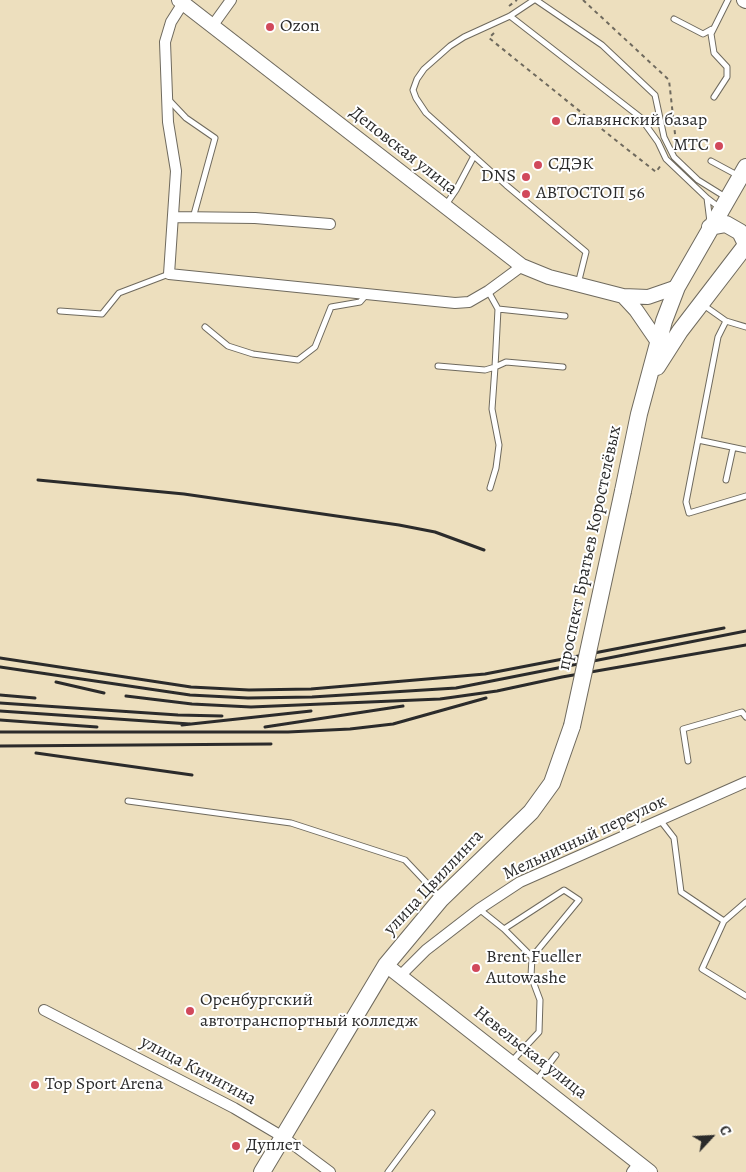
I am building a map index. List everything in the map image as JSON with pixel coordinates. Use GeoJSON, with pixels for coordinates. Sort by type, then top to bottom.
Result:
{"type":"FeatureCollection","features":[{"type":"Feature","properties":{"kind":"main road","name":"проспект Братьев Коростелёвых"},"geometry":{"type":"LineString","coordinates":[[572,726],[624,491],[639,414],[658,342],[677,288],[710,228],[744,173]]}},
{"type":"Feature","properties":{"kind":"main road"},"geometry":{"type":"LineString","coordinates":[[710,228],[726,224],[740,232],[744,251]]}},
{"type":"Feature","properties":{"kind":"main road","name":"проспект Братьев Коростелёвых"},"geometry":{"type":"LineString","coordinates":[[649,379],[680,331],[744,251]]}},
{"type":"Feature","properties":{"kind":"main road","name":"улица Цвиллинга"},"geometry":{"type":"LineString","coordinates":[[262,1172],[386,965],[441,899],[531,812],[552,783],[572,726]]}},
{"type":"Feature","properties":{"kind":"street"},"geometry":{"type":"LineString","coordinates":[[213,25],[231,0]]}},
{"type":"Feature","properties":{"kind":"street"},"geometry":{"type":"LineString","coordinates":[[181,2],[171,22],[165,42],[168,122],[176,171],[169,274],[455,303],[469,302],[488,291],[522,266]]}},
{"type":"Feature","properties":{"kind":"street","name":"Деповская улица"},"geometry":{"type":"LineString","coordinates":[[181,2],[522,266],[549,278],[622,296],[648,297],[677,288]]}},
{"type":"Feature","properties":{"kind":"street"},"geometry":{"type":"LineString","coordinates":[[174,217],[255,218],[330,224]]}},
{"type":"Feature","properties":{"kind":"street"},"geometry":{"type":"LineString","coordinates":[[622,296],[636,310],[658,342]]}},
{"type":"Feature","properties":{"kind":"street","name":"Мельничный переулок"},"geometry":{"type":"LineString","coordinates":[[400,976],[426,950],[479,909],[526,879],[746,782]]}},
{"type":"Feature","properties":{"kind":"street","name":"Невельская улица"},"geometry":{"type":"LineString","coordinates":[[386,965],[536,1081],[635,1167],[650,1172]]}},
{"type":"Feature","properties":{"kind":"street","name":"улица Кичигина"},"geometry":{"type":"LineString","coordinates":[[44,1010],[225,1103],[283,1137],[330,1172]]}},
{"type":"Feature","properties":{"kind":"lane"},"geometry":{"type":"LineString","coordinates":[[578,285],[586,252],[426,113],[414,90],[417,79],[432,61],[464,36],[510,16],[535,0],[602,46],[655,95],[664,137],[674,157],[724,204]]}},
{"type":"Feature","properties":{"kind":"lane"},"geometry":{"type":"LineString","coordinates":[[674,19],[703,34],[710,32],[728,0]]}},
{"type":"Feature","properties":{"kind":"lane"},"geometry":{"type":"LineString","coordinates":[[714,97],[727,76],[727,67],[714,53],[711,34],[728,0]]}},
{"type":"Feature","properties":{"kind":"lane"},"geometry":{"type":"LineString","coordinates":[[510,16],[640,117],[658,142],[666,159],[706,198],[724,204]]}},
{"type":"Feature","properties":{"kind":"lane"},"geometry":{"type":"LineString","coordinates":[[167,99],[186,118],[215,138],[193,218]]}},
{"type":"Feature","properties":{"kind":"lane"},"geometry":{"type":"LineString","coordinates":[[444,206],[456,190],[474,156]]}},
{"type":"Feature","properties":{"kind":"lane"},"geometry":{"type":"LineString","coordinates":[[711,161],[744,173]]}},
{"type":"Feature","properties":{"kind":"lane"},"geometry":{"type":"LineString","coordinates":[[706,198],[710,228]]}},
{"type":"Feature","properties":{"kind":"lane"},"geometry":{"type":"LineString","coordinates":[[60,311],[102,314],[118,292],[169,274]]}},
{"type":"Feature","properties":{"kind":"lane"},"geometry":{"type":"LineString","coordinates":[[488,291],[498,309],[492,409],[499,445],[496,468],[490,488]]}},
{"type":"Feature","properties":{"kind":"lane"},"geometry":{"type":"LineString","coordinates":[[205,327],[228,346],[253,354],[298,360],[315,347],[331,307],[360,302],[367,294]]}},
{"type":"Feature","properties":{"kind":"lane"},"geometry":{"type":"LineString","coordinates":[[702,304],[726,321],[746,326]]}},
{"type":"Feature","properties":{"kind":"lane"},"geometry":{"type":"LineString","coordinates":[[498,309],[566,316]]}},
{"type":"Feature","properties":{"kind":"lane"},"geometry":{"type":"LineString","coordinates":[[726,321],[718,337],[686,502],[689,513],[746,496]]}},
{"type":"Feature","properties":{"kind":"lane"},"geometry":{"type":"LineString","coordinates":[[438,366],[485,370],[506,362],[563,367]]}},
{"type":"Feature","properties":{"kind":"lane"},"geometry":{"type":"LineString","coordinates":[[698,440],[746,450]]}},
{"type":"Feature","properties":{"kind":"lane"},"geometry":{"type":"LineString","coordinates":[[726,480],[733,448]]}},
{"type":"Feature","properties":{"kind":"lane"},"geometry":{"type":"LineString","coordinates":[[688,761],[682,728],[742,712],[746,716]]}},
{"type":"Feature","properties":{"kind":"lane"},"geometry":{"type":"LineString","coordinates":[[128,801],[291,823],[405,860],[441,899]]}},
{"type":"Feature","properties":{"kind":"lane"},"geometry":{"type":"LineString","coordinates":[[660,820],[674,838],[681,892],[724,921]]}},
{"type":"Feature","properties":{"kind":"lane"},"geometry":{"type":"LineString","coordinates":[[504,929],[564,890],[579,900],[532,956],[531,976],[540,1000],[540,1032],[512,1062]]}},
{"type":"Feature","properties":{"kind":"lane"},"geometry":{"type":"LineString","coordinates":[[746,902],[724,921],[702,969],[746,996]]}},
{"type":"Feature","properties":{"kind":"lane"},"geometry":{"type":"LineString","coordinates":[[479,909],[504,929],[532,956]]}},
{"type":"Feature","properties":{"kind":"lane"},"geometry":{"type":"LineString","coordinates":[[536,1081],[556,1055]]}},
{"type":"Feature","properties":{"kind":"lane"},"geometry":{"type":"LineString","coordinates":[[388,1172],[432,1113]]}},
{"type":"Feature","properties":{"kind":"path"},"geometry":{"type":"LineString","coordinates":[[517,0],[504,10],[500,26],[489,38],[656,172],[660,166]]}},
{"type":"Feature","properties":{"kind":"railway"},"geometry":{"type":"LineString","coordinates":[[38,480],[184,494],[399,525],[435,532],[484,550]]}},
{"type":"Feature","properties":{"kind":"railway"},"geometry":{"type":"LineString","coordinates":[[0,658],[191,687],[249,690],[311,689],[485,674],[724,628]]}},
{"type":"Feature","properties":{"kind":"railway"},"geometry":{"type":"LineString","coordinates":[[0,667],[190,695],[248,698],[312,697],[456,688],[746,631]]}},
{"type":"Feature","properties":{"kind":"railway"},"geometry":{"type":"LineString","coordinates":[[126,696],[192,704],[251,707],[440,699],[497,691],[562,677],[746,645]]}},
{"type":"Feature","properties":{"kind":"railway"},"geometry":{"type":"LineString","coordinates":[[56,682],[104,693]]}},
{"type":"Feature","properties":{"kind":"railway"},"geometry":{"type":"LineString","coordinates":[[0,695],[35,698]]}},
{"type":"Feature","properties":{"kind":"railway"},"geometry":{"type":"LineString","coordinates":[[0,732],[288,732],[350,729],[393,724],[486,698]]}},
{"type":"Feature","properties":{"kind":"railway"},"geometry":{"type":"LineString","coordinates":[[0,703],[178,715],[222,716]]}},
{"type":"Feature","properties":{"kind":"railway"},"geometry":{"type":"LineString","coordinates":[[265,727],[403,706]]}},
{"type":"Feature","properties":{"kind":"railway"},"geometry":{"type":"LineString","coordinates":[[0,711],[190,724]]}},
{"type":"Feature","properties":{"kind":"railway"},"geometry":{"type":"LineString","coordinates":[[182,725],[311,711]]}},
{"type":"Feature","properties":{"kind":"railway"},"geometry":{"type":"LineString","coordinates":[[0,720],[97,727]]}},
{"type":"Feature","properties":{"kind":"railway"},"geometry":{"type":"LineString","coordinates":[[0,746],[271,744]]}},
{"type":"Feature","properties":{"kind":"railway"},"geometry":{"type":"LineString","coordinates":[[36,753],[192,775]]}},
{"type":"Feature","properties":{"kind":"place","name":"Ozon"},"geometry":{"type":"Point","coordinates":[270,27]}},
{"type":"Feature","properties":{"kind":"place","name":"Славянский базар"},"geometry":{"type":"Point","coordinates":[556,121]}},
{"type":"Feature","properties":{"kind":"place","name":"МТС"},"geometry":{"type":"Point","coordinates":[719,146]}},
{"type":"Feature","properties":{"kind":"place","name":"СДЭК"},"geometry":{"type":"Point","coordinates":[538,165]}},
{"type":"Feature","properties":{"kind":"place","name":"DNS"},"geometry":{"type":"Point","coordinates":[526,177]}},
{"type":"Feature","properties":{"kind":"place","name":"АВТОСТОП 56"},"geometry":{"type":"Point","coordinates":[526,194]}},
{"type":"Feature","properties":{"kind":"place","name":"Brent Fueller Autowashe"},"geometry":{"type":"Point","coordinates":[476,968]}},
{"type":"Feature","properties":{"kind":"place","name":"Оренбургский автотранспортный колледж"},"geometry":{"type":"Point","coordinates":[190,1011]}},
{"type":"Feature","properties":{"kind":"place","name":"Top Sport Arena"},"geometry":{"type":"Point","coordinates":[35,1085]}},
{"type":"Feature","properties":{"kind":"place","name":"Дуплет"},"geometry":{"type":"Point","coordinates":[236,1146]}}]}
